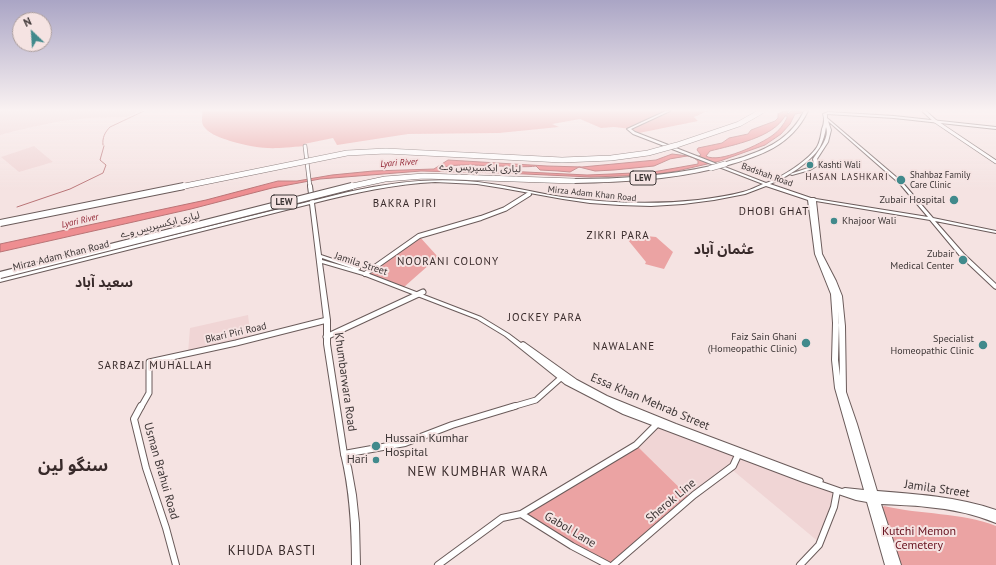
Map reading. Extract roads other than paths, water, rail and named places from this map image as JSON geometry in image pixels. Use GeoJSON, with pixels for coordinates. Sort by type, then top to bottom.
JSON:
{"type":"FeatureCollection","features":[{"type":"Feature","properties":{"kind":"highway","name":"لیاری ایکسپریس وے"},"geometry":{"type":"LineString","coordinates":[[0,223],[321,157],[347,153],[386,151],[562,160],[631,155],[664,149],[700,137]]}},
{"type":"Feature","properties":{"kind":"highway","name":"لیاری ایکسپریس وے"},"geometry":{"type":"LineString","coordinates":[[0,275],[337,189],[385,179],[444,176],[546,180],[607,180],[670,175],[726,164],[761,152],[786,137]]}},
{"type":"Feature","properties":{"kind":"main road","name":"Badshah Road"},"geometry":{"type":"LineString","coordinates":[[645,137],[713,166],[812,199],[932,219],[996,232]]}},
{"type":"Feature","properties":{"kind":"main road","name":"Mirza Adam Khan Road"},"geometry":{"type":"LineString","coordinates":[[0,280],[379,186],[420,181],[479,183],[562,198],[635,204],[708,200],[770,185],[810,157],[822,137]]}},
{"type":"Feature","properties":{"kind":"main road","name":"Mirza Adam Khan Road"},"geometry":{"type":"LineString","coordinates":[[312,203],[380,188],[425,183],[475,184],[564,201],[605,205],[663,206],[723,200],[770,185],[796,172],[809,169],[816,165],[816,158],[827,137]]}},
{"type":"Feature","properties":{"kind":"main road"},"geometry":{"type":"LineString","coordinates":[[849,137],[888,171],[932,219],[962,255],[996,287]]}},
{"type":"Feature","properties":{"kind":"main road"},"geometry":{"type":"LineString","coordinates":[[812,199],[820,254],[840,296],[843,392],[854,424],[872,498],[887,547],[889,565]]}},
{"type":"Feature","properties":{"kind":"main road","name":"Khumbarwara Road"},"geometry":{"type":"LineString","coordinates":[[312,203],[320,258],[326,320],[326,337],[356,530],[356,565]]}},
{"type":"Feature","properties":{"kind":"main road","name":"Essa Khan Mehrab Street"},"geometry":{"type":"LineString","coordinates":[[320,258],[421,293],[479,318],[504,333],[563,376],[600,400],[838,491],[872,498]]}},
{"type":"Feature","properties":{"kind":"main road","name":"Essa Khan Mehrab Street"},"geometry":{"type":"LineString","coordinates":[[803,477],[841,490],[872,498]]}},
{"type":"Feature","properties":{"kind":"main road","name":"Jamila Street"},"geometry":{"type":"LineString","coordinates":[[872,498],[897,496],[935,500],[974,506],[996,514]]}},
{"type":"Feature","properties":{"kind":"main road","name":"Jamila Street"},"geometry":{"type":"LineString","coordinates":[[872,498],[942,505],[976,512],[996,519]]}},
{"type":"Feature","properties":{"kind":"main road"},"geometry":{"type":"LineString","coordinates":[[887,547],[897,565]]}},
{"type":"Feature","properties":{"kind":"street"},"geometry":{"type":"LineString","coordinates":[[959,137],[996,162]]}},
{"type":"Feature","properties":{"kind":"street"},"geometry":{"type":"LineString","coordinates":[[305,146],[312,203]]}},
{"type":"Feature","properties":{"kind":"street"},"geometry":{"type":"LineString","coordinates":[[366,273],[419,236],[481,218],[505,209],[529,194]]}},
{"type":"Feature","properties":{"kind":"street"},"geometry":{"type":"LineString","coordinates":[[326,337],[421,293]]}},
{"type":"Feature","properties":{"kind":"street","name":"Bkari Piri Road"},"geometry":{"type":"LineString","coordinates":[[149,362],[236,343],[326,320]]}},
{"type":"Feature","properties":{"kind":"street","name":"Usman Brahui Road"},"geometry":{"type":"LineString","coordinates":[[149,362],[149,393],[134,419],[146,468],[166,528],[176,565]]}},
{"type":"Feature","properties":{"kind":"street"},"geometry":{"type":"LineString","coordinates":[[344,454],[405,443],[452,425],[536,400],[563,376]]}},
{"type":"Feature","properties":{"kind":"street"},"geometry":{"type":"LineString","coordinates":[[438,565],[502,518],[521,514],[636,444],[659,422]]}},
{"type":"Feature","properties":{"kind":"street","name":"Sherok Line"},"geometry":{"type":"LineString","coordinates":[[613,565],[694,495],[733,466],[739,453]]}},
{"type":"Feature","properties":{"kind":"street"},"geometry":{"type":"LineString","coordinates":[[800,565],[819,546],[834,507],[838,491]]}},
{"type":"Feature","properties":{"kind":"street","name":"Gabol Lane"},"geometry":{"type":"LineString","coordinates":[[521,514],[608,565]]}},
{"type":"Feature","properties":{"kind":"waterway"},"geometry":{"type":"LineString","coordinates":[[103,145],[104,137]]}},
{"type":"Feature","properties":{"kind":"waterway"},"geometry":{"type":"LineString","coordinates":[[17,207],[70,189],[103,173],[106,165],[100,160],[104,146]]}},
{"type":"Feature","properties":{"kind":"place","name":"Kashti Wali"},"geometry":{"type":"Point","coordinates":[810,165]}},
{"type":"Feature","properties":{"kind":"place","name":"Shahbaz Family Care Clinic"},"geometry":{"type":"Point","coordinates":[901,180]}},
{"type":"Feature","properties":{"kind":"place","name":"Zubair Hospital"},"geometry":{"type":"Point","coordinates":[954,200]}},
{"type":"Feature","properties":{"kind":"place","name":"Khajoor Wali"},"geometry":{"type":"Point","coordinates":[834,221]}},
{"type":"Feature","properties":{"kind":"place","name":"Zubair Medical Center"},"geometry":{"type":"Point","coordinates":[963,260]}},
{"type":"Feature","properties":{"kind":"place","name":"Faiz Sain Ghani (Homeopathic Clinic)"},"geometry":{"type":"Point","coordinates":[806,343]}},
{"type":"Feature","properties":{"kind":"place","name":"Specialist Homeopathic Clinic"},"geometry":{"type":"Point","coordinates":[983,345]}},
{"type":"Feature","properties":{"kind":"place","name":"Hussain Kumhar Hospital"},"geometry":{"type":"Point","coordinates":[376,446]}},
{"type":"Feature","properties":{"kind":"place","name":"Hari"},"geometry":{"type":"Point","coordinates":[376,460]}},
{"type":"Feature","properties":{"kind":"district","name":"HASAN LASHKARI"},"geometry":{"type":"Point","coordinates":[847,177]}},
{"type":"Feature","properties":{"kind":"district","name":"BAKRA PIRI"},"geometry":{"type":"Point","coordinates":[405,204]}},
{"type":"Feature","properties":{"kind":"district","name":"DHOBI GHAT"},"geometry":{"type":"Point","coordinates":[774,212]}},
{"type":"Feature","properties":{"kind":"district","name":"ZIKRI PARA"},"geometry":{"type":"Point","coordinates":[618,236]}},
{"type":"Feature","properties":{"kind":"district","name":"عثمان آباد"},"geometry":{"type":"Point","coordinates":[724,250]}},
{"type":"Feature","properties":{"kind":"district","name":"NOORANI COLONY"},"geometry":{"type":"Point","coordinates":[448,262]}},
{"type":"Feature","properties":{"kind":"district","name":"سعید آباد"},"geometry":{"type":"Point","coordinates":[104,283]}},
{"type":"Feature","properties":{"kind":"district","name":"JOCKEY PARA"},"geometry":{"type":"Point","coordinates":[545,318]}},
{"type":"Feature","properties":{"kind":"district","name":"NAWALANE"},"geometry":{"type":"Point","coordinates":[624,347]}},
{"type":"Feature","properties":{"kind":"district","name":"SARBAZI MUHALLAH"},"geometry":{"type":"Point","coordinates":[155,366]}},
{"type":"Feature","properties":{"kind":"district","name":"سنگو لین"},"geometry":{"type":"Point","coordinates":[73,466]}},
{"type":"Feature","properties":{"kind":"district","name":"NEW KUMBHAR WARA"},"geometry":{"type":"Point","coordinates":[478,472]}},
{"type":"Feature","properties":{"kind":"district","name":"KHUDA BASTI"},"geometry":{"type":"Point","coordinates":[272,551]}},
{"type":"Feature","properties":{"kind":"water label","name":"Lyari River"},"geometry":{"type":"Point","coordinates":[399,163]}},
{"type":"Feature","properties":{"kind":"water label","name":"Lyari River"},"geometry":{"type":"Point","coordinates":[80,221]}},
{"type":"Feature","properties":{"kind":"park label","name":"Kutchi Memon Cemetery"},"geometry":{"type":"Point","coordinates":[919,539]}}]}
